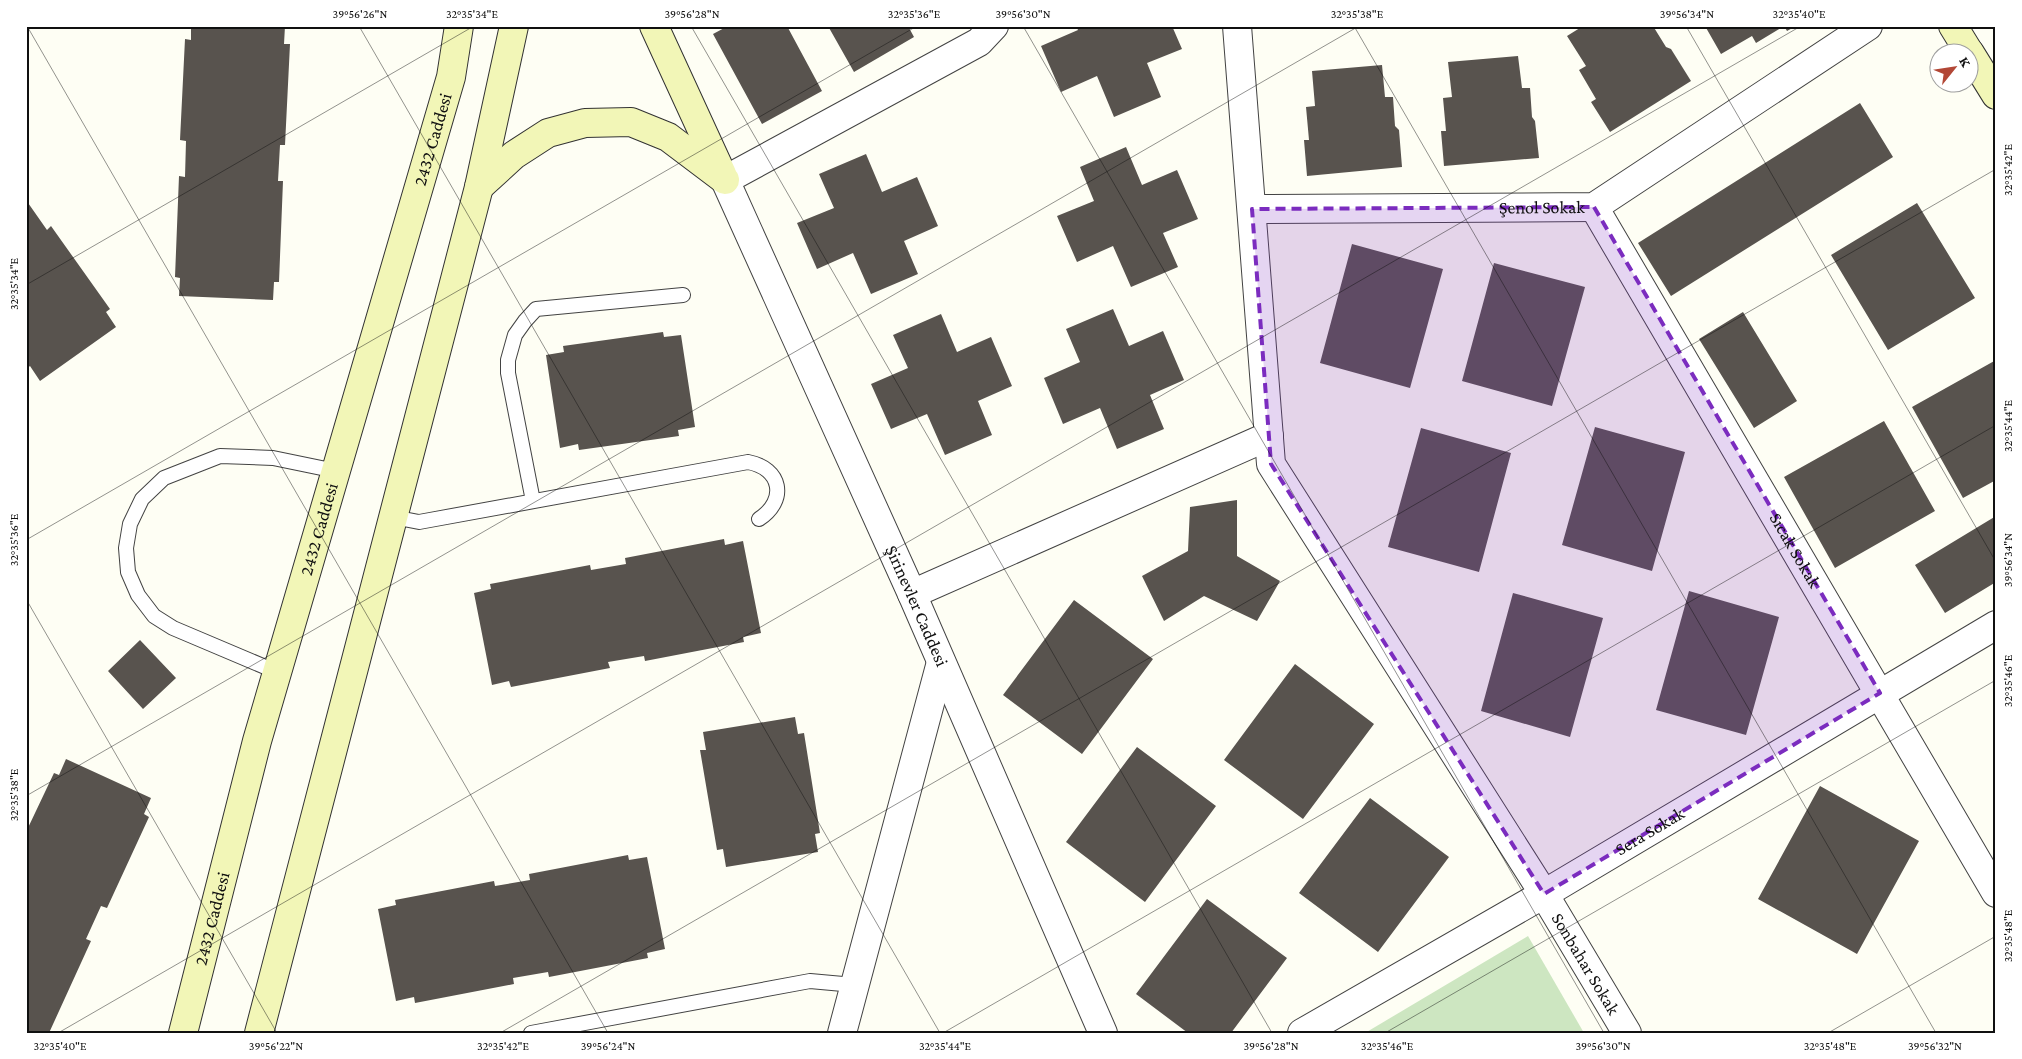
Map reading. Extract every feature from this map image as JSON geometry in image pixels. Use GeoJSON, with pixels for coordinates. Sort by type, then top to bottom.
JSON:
{"type":"FeatureCollection","features":[{"type":"Feature","properties":{"kind":"street","name":"2432 Caddesi"},"geometry":{"type":"LineString","coordinates":[[183,1033],[257,741],[451,76],[459,26]]}},
{"type":"Feature","properties":{"kind":"street"},"geometry":{"type":"LineString","coordinates":[[259,1033],[479,187],[514,26]]}},
{"type":"Feature","properties":{"kind":"street"},"geometry":{"type":"LineString","coordinates":[[725,180],[979,42],[994,26]]}},
{"type":"Feature","properties":{"kind":"street","name":"Sonbahar Sokak"},"geometry":{"type":"LineString","coordinates":[[1237,26],[1271,464],[1544,894],[1627,1033]]}},
{"type":"Feature","properties":{"kind":"street","name":"Şenol Sokak"},"geometry":{"type":"LineString","coordinates":[[1252,209],[1594,207],[1868,26]]}},
{"type":"Feature","properties":{"kind":"street"},"geometry":{"type":"LineString","coordinates":[[1952,26],[1962,42]]}},
{"type":"Feature","properties":{"kind":"street"},"geometry":{"type":"LineString","coordinates":[[657,27],[725,180]]}},
{"type":"Feature","properties":{"kind":"street"},"geometry":{"type":"LineString","coordinates":[[1980,70],[1996,95]]}},
{"type":"Feature","properties":{"kind":"street"},"geometry":{"type":"LineString","coordinates":[[479,187],[514,155],[548,133],[585,123],[631,122],[640,125],[668,137],[725,180]]}},
{"type":"Feature","properties":{"kind":"street","name":"Şirinevler Caddesi"},"geometry":{"type":"LineString","coordinates":[[725,180],[912,594],[1103,1033]]}},
{"type":"Feature","properties":{"kind":"street","name":"Sıcak Sokak"},"geometry":{"type":"LineString","coordinates":[[1594,207],[1996,893]]}},
{"type":"Feature","properties":{"kind":"street"},"geometry":{"type":"LineString","coordinates":[[912,594],[1269,436]]}},
{"type":"Feature","properties":{"kind":"street","name":"Sera Sokak"},"geometry":{"type":"LineString","coordinates":[[1302,1033],[1544,894],[1996,625]]}},
{"type":"Feature","properties":{"kind":"street"},"geometry":{"type":"LineString","coordinates":[[842,1033],[941,662]]}},
{"type":"Feature","properties":{"kind":"lane"},"geometry":{"type":"LineString","coordinates":[[533,501],[508,373],[511,347],[525,321],[536,309],[683,295]]}},
{"type":"Feature","properties":{"kind":"lane"},"geometry":{"type":"LineString","coordinates":[[277,672],[173,628],[154,616],[138,595],[128,572],[126,548],[130,524],[142,499],[164,478],[220,456],[273,458],[336,471]]}},
{"type":"Feature","properties":{"kind":"lane"},"geometry":{"type":"LineString","coordinates":[[393,517],[419,522],[748,462],[759,464],[768,470],[775,479],[778,490],[772,509],[760,519]]}},
{"type":"Feature","properties":{"kind":"lane"},"geometry":{"type":"LineString","coordinates":[[531,1033],[810,981],[854,985]]}},
{"type":"Feature","properties":{"kind":"highlighted area"},"geometry":{"type":"Polygon","coordinates":[[[1594,207],[1880,693],[1544,894],[1271,464],[1252,209],[1594,207]]]}},
{"type":"Feature","properties":{"kind":"green space"},"geometry":{"type":"Polygon","coordinates":[[[1528,936],[1584,1033],[1365,1033],[1528,936]]]}},
{"type":"Feature","properties":{"kind":"building"},"geometry":{"type":"Polygon","coordinates":[[[191,26],[285,26],[284,44],[290,44],[285,145],[280,145],[278,181],[283,181],[279,282],[274,282],[273,300],[179,296],[180,278],[175,277],[179,176],[185,177],[186,141],[180,140],[185,39],[191,40],[191,26]]]}},
{"type":"Feature","properties":{"kind":"building"},"geometry":{"type":"Polygon","coordinates":[[[728,26],[787,26],[822,91],[762,124],[713,34],[728,26]]]}},
{"type":"Feature","properties":{"kind":"building"},"geometry":{"type":"Polygon","coordinates":[[[828,26],[908,26],[914,37],[854,72],[828,26]]]}},
{"type":"Feature","properties":{"kind":"building"},"geometry":{"type":"Polygon","coordinates":[[[1076,26],[1172,26],[1182,49],[1147,63],[1161,97],[1114,117],[1097,76],[1061,92],[1041,46],[1078,30],[1076,26]]]}},
{"type":"Feature","properties":{"kind":"building"},"geometry":{"type":"Polygon","coordinates":[[[1583,26],[1653,26],[1666,47],[1671,49],[1691,81],[1610,132],[1591,102],[1596,99],[1579,70],[1586,66],[1567,36],[1583,26]]]}},
{"type":"Feature","properties":{"kind":"building"},"geometry":{"type":"Polygon","coordinates":[[[1705,26],[1784,26],[1756,43],[1752,36],[1721,54],[1705,26]]]}},
{"type":"Feature","properties":{"kind":"building"},"geometry":{"type":"Polygon","coordinates":[[[1784,26],[1796,26],[1787,31],[1784,26]]]}},
{"type":"Feature","properties":{"kind":"building"},"geometry":{"type":"Polygon","coordinates":[[[1518,56],[1522,88],[1530,88],[1532,117],[1535,121],[1539,158],[1444,166],[1441,131],[1446,131],[1443,98],[1452,97],[1448,62],[1518,56]]]}},
{"type":"Feature","properties":{"kind":"building"},"geometry":{"type":"Polygon","coordinates":[[[1382,65],[1385,97],[1393,97],[1395,126],[1399,130],[1402,167],[1307,176],[1304,140],[1309,140],[1306,107],[1315,106],[1312,71],[1382,65]]]}},
{"type":"Feature","properties":{"kind":"building"},"geometry":{"type":"Polygon","coordinates":[[[1860,103],[1893,157],[1671,296],[1638,243],[1860,103]]]}},
{"type":"Feature","properties":{"kind":"building"},"geometry":{"type":"Polygon","coordinates":[[[1126,147],[1142,185],[1177,170],[1198,219],[1163,233],[1178,267],[1131,287],[1113,246],[1077,262],[1057,216],[1094,201],[1080,167],[1126,147]]]}},
{"type":"Feature","properties":{"kind":"building"},"geometry":{"type":"Polygon","coordinates":[[[866,154],[882,192],[917,177],[938,226],[904,241],[918,274],[871,294],[853,253],[817,269],[797,223],[834,208],[819,174],[866,154]]]}},
{"type":"Feature","properties":{"kind":"building"},"geometry":{"type":"Polygon","coordinates":[[[26,200],[47,230],[51,226],[110,309],[106,312],[116,327],[40,381],[30,366],[26,369],[26,200]]]}},
{"type":"Feature","properties":{"kind":"building"},"geometry":{"type":"Polygon","coordinates":[[[1917,203],[1975,298],[1888,350],[1831,255],[1917,203]]]}},
{"type":"Feature","properties":{"kind":"building"},"geometry":{"type":"Polygon","coordinates":[[[1352,244],[1443,269],[1410,388],[1320,363],[1352,244]]]}},
{"type":"Feature","properties":{"kind":"building"},"geometry":{"type":"Polygon","coordinates":[[[1494,263],[1585,287],[1552,406],[1462,381],[1494,263]]]}},
{"type":"Feature","properties":{"kind":"building"},"geometry":{"type":"Polygon","coordinates":[[[1113,309],[1129,346],[1163,331],[1184,380],[1150,395],[1164,429],[1117,449],[1100,408],[1063,424],[1044,378],[1080,362],[1066,329],[1113,309]]]}},
{"type":"Feature","properties":{"kind":"building"},"geometry":{"type":"Polygon","coordinates":[[[1743,312],[1797,401],[1754,428],[1699,339],[1743,312]]]}},
{"type":"Feature","properties":{"kind":"building"},"geometry":{"type":"Polygon","coordinates":[[[941,314],[957,352],[991,337],[1012,386],[978,401],[992,435],[945,455],[927,414],[891,429],[871,384],[908,368],[893,335],[941,314]]]}},
{"type":"Feature","properties":{"kind":"building"},"geometry":{"type":"Polygon","coordinates":[[[663,332],[664,337],[681,335],[695,427],[678,430],[679,436],[579,450],[578,444],[560,448],[546,355],[564,352],[563,346],[663,332]]]}},
{"type":"Feature","properties":{"kind":"building"},"geometry":{"type":"Polygon","coordinates":[[[1996,360],[1996,480],[1963,498],[1912,407],[1996,360]]]}},
{"type":"Feature","properties":{"kind":"building"},"geometry":{"type":"Polygon","coordinates":[[[1884,421],[1935,511],[1835,568],[1784,477],[1884,421]]]}},
{"type":"Feature","properties":{"kind":"building"},"geometry":{"type":"Polygon","coordinates":[[[1595,427],[1685,452],[1652,571],[1562,545],[1595,427]]]}},
{"type":"Feature","properties":{"kind":"building"},"geometry":{"type":"Polygon","coordinates":[[[1421,428],[1511,453],[1479,572],[1388,547],[1421,428]]]}},
{"type":"Feature","properties":{"kind":"building"},"geometry":{"type":"Polygon","coordinates":[[[1237,500],[1237,556],[1280,581],[1257,621],[1204,596],[1164,621],[1142,576],[1188,551],[1190,507],[1237,500]]]}},
{"type":"Feature","properties":{"kind":"building"},"geometry":{"type":"Polygon","coordinates":[[[1996,516],[1996,582],[1945,613],[1915,565],[1996,516]]]}},
{"type":"Feature","properties":{"kind":"building"},"geometry":{"type":"Polygon","coordinates":[[[724,539],[725,545],[743,541],[761,633],[743,637],[744,642],[645,661],[644,656],[608,662],[610,668],[511,687],[509,681],[492,685],[474,593],[491,589],[490,584],[590,565],[591,570],[626,564],[625,558],[724,539]]]}},
{"type":"Feature","properties":{"kind":"building"},"geometry":{"type":"Polygon","coordinates":[[[1689,591],[1779,617],[1746,735],[1656,710],[1689,591]]]}},
{"type":"Feature","properties":{"kind":"building"},"geometry":{"type":"Polygon","coordinates":[[[1513,593],[1603,618],[1570,737],[1481,711],[1513,593]]]}},
{"type":"Feature","properties":{"kind":"building"},"geometry":{"type":"Polygon","coordinates":[[[1074,600],[1153,659],[1082,754],[1003,695],[1074,600]]]}},
{"type":"Feature","properties":{"kind":"building"},"geometry":{"type":"Polygon","coordinates":[[[140,640],[176,678],[143,709],[108,671],[140,640]]]}},
{"type":"Feature","properties":{"kind":"building"},"geometry":{"type":"Polygon","coordinates":[[[1295,664],[1374,724],[1303,819],[1224,760],[1295,664]]]}},
{"type":"Feature","properties":{"kind":"building"},"geometry":{"type":"Polygon","coordinates":[[[795,717],[798,734],[804,733],[820,833],[815,834],[818,852],[726,867],[723,849],[717,850],[700,750],[706,750],[703,732],[795,717]]]}},
{"type":"Feature","properties":{"kind":"building"},"geometry":{"type":"Polygon","coordinates":[[[1137,747],[1216,806],[1145,902],[1066,842],[1137,747]]]}},
{"type":"Feature","properties":{"kind":"building"},"geometry":{"type":"Polygon","coordinates":[[[66,759],[151,798],[144,814],[149,817],[107,908],[101,906],[86,939],[91,941],[49,1033],[44,1031],[43,1033],[26,1033],[26,832],[54,773],[59,775],[66,759]]]}},
{"type":"Feature","properties":{"kind":"building"},"geometry":{"type":"Polygon","coordinates":[[[1820,786],[1919,841],[1857,954],[1758,899],[1820,786]]]}},
{"type":"Feature","properties":{"kind":"building"},"geometry":{"type":"Polygon","coordinates":[[[1370,798],[1449,857],[1378,952],[1299,893],[1370,798]]]}},
{"type":"Feature","properties":{"kind":"building"},"geometry":{"type":"Polygon","coordinates":[[[628,855],[629,860],[647,857],[665,949],[647,953],[648,958],[549,977],[548,972],[513,978],[514,984],[415,1003],[414,997],[396,1001],[378,909],[396,905],[395,900],[494,881],[495,886],[530,880],[529,874],[628,855]]]}},
{"type":"Feature","properties":{"kind":"building"},"geometry":{"type":"Polygon","coordinates":[[[1207,899],[1287,958],[1231,1033],[1188,1033],[1136,994],[1207,899]]]}}]}
